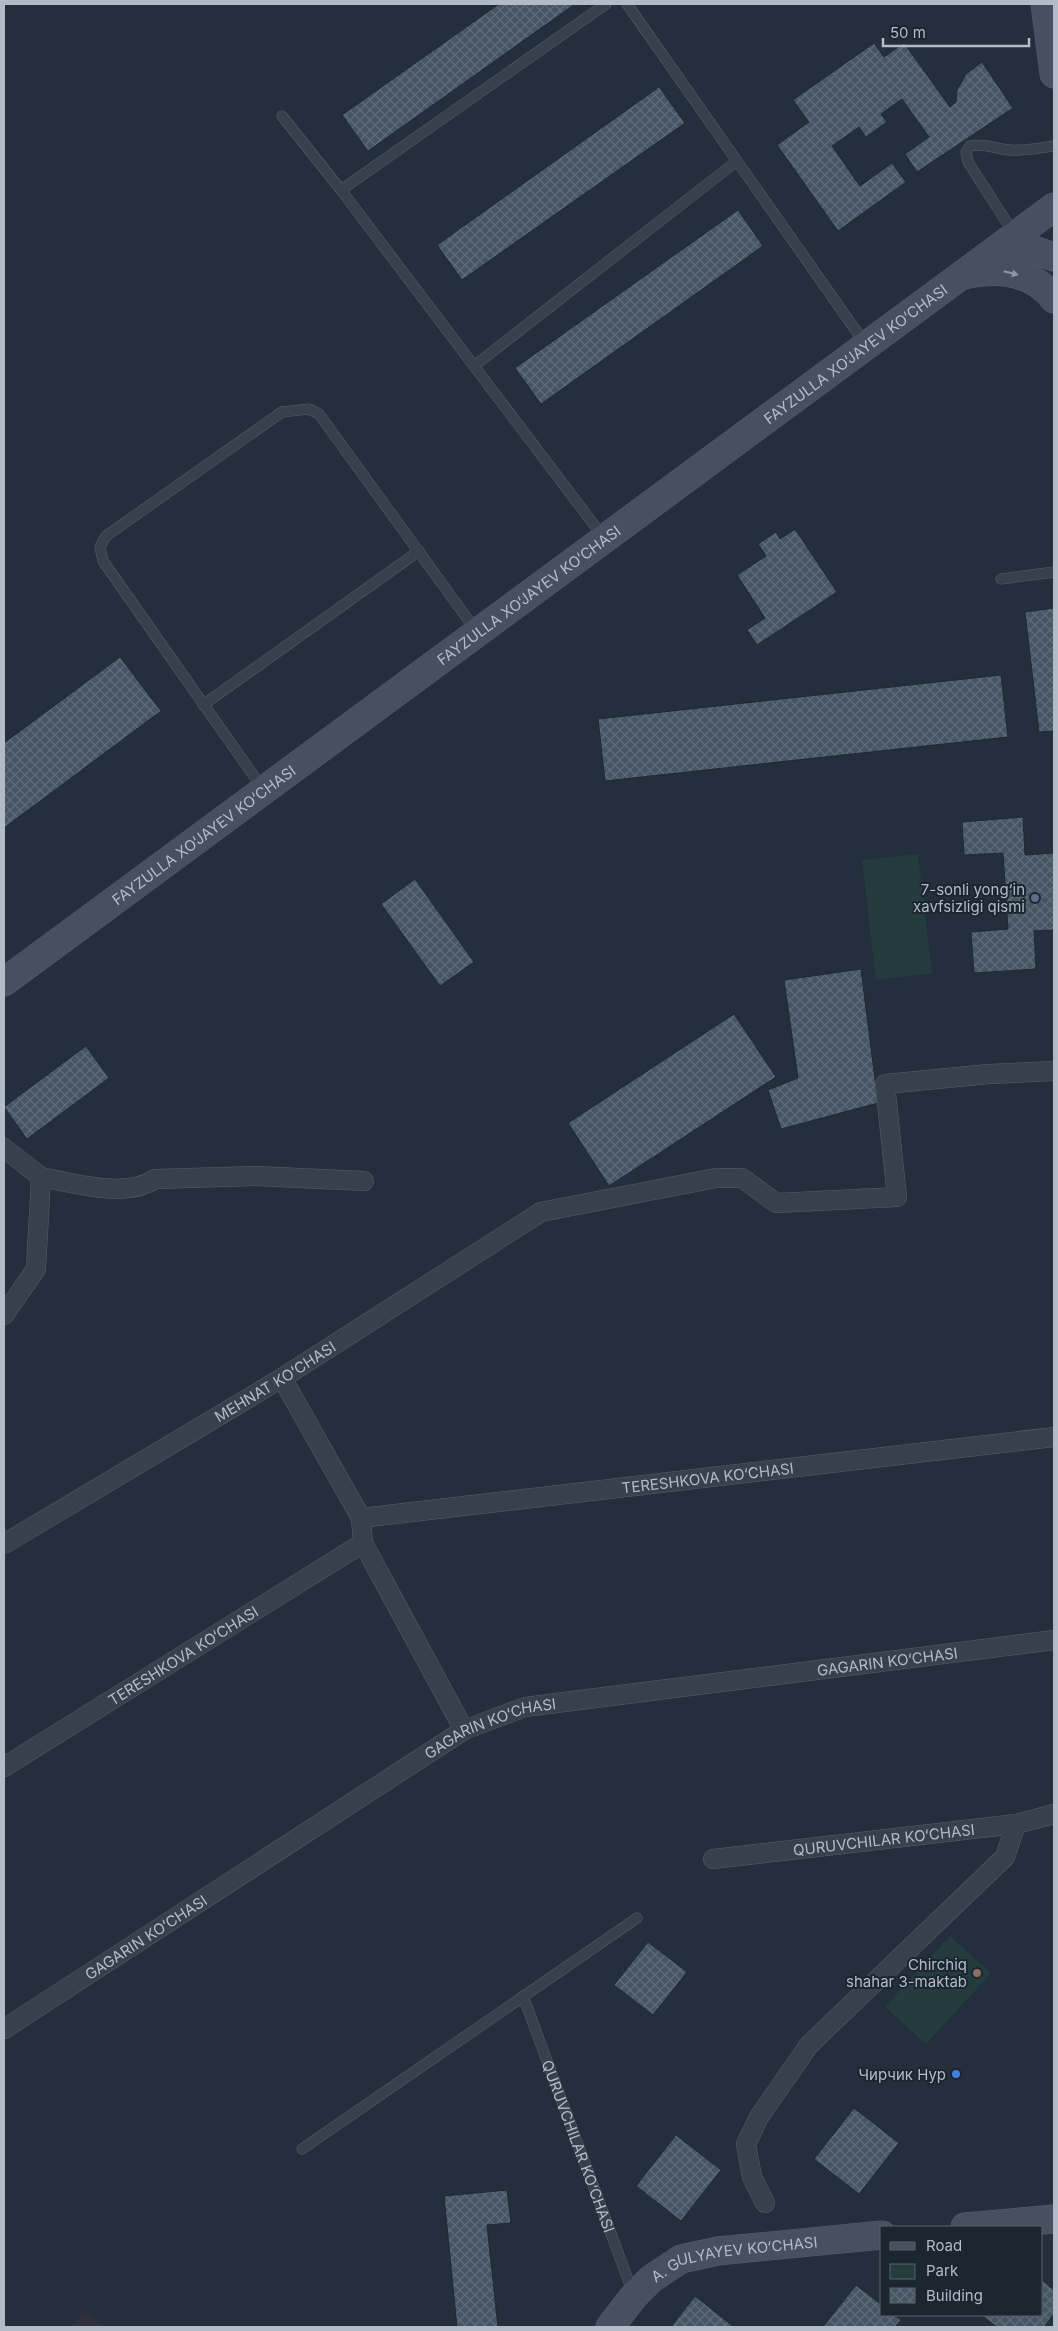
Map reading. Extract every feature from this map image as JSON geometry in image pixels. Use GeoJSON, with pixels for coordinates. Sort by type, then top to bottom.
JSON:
{"type":"FeatureCollection","features":[{"type":"Feature","properties":{"kind":"main road"},"geometry":{"type":"LineString","coordinates":[[1045,4],[1054,74]]}},
{"type":"Feature","properties":{"kind":"main road","name":"FAYZULLA XO‘JAYEV KO‘CHASI"},"geometry":{"type":"LineString","coordinates":[[4,982],[1054,207]]}},
{"type":"Feature","properties":{"kind":"main road"},"geometry":{"type":"LineString","coordinates":[[1010,240],[1054,257]]}},
{"type":"Feature","properties":{"kind":"main road"},"geometry":{"type":"LineString","coordinates":[[963,275],[984,271],[1007,271],[1034,280],[1054,300]]}},
{"type":"Feature","properties":{"kind":"main road"},"geometry":{"type":"LineString","coordinates":[[976,2226],[1054,2219]]}},
{"type":"Feature","properties":{"kind":"main road","name":"A. GULYAYEV KO‘CHASI"},"geometry":{"type":"LineString","coordinates":[[613,2326],[634,2296],[651,2279],[681,2259],[718,2251],[880,2235]]}},
{"type":"Feature","properties":{"kind":"street","name":"MEHNAT KO‘CHASI"},"geometry":{"type":"LineString","coordinates":[[4,1544],[282,1378],[541,1212],[716,1178],[742,1178],[776,1203],[897,1197],[885,1084],[989,1074],[1054,1071]]}},
{"type":"Feature","properties":{"kind":"street"},"geometry":{"type":"LineString","coordinates":[[4,1148],[41,1177],[106,1189],[146,1185],[155,1179],[256,1176],[364,1181]]}},
{"type":"Feature","properties":{"kind":"street"},"geometry":{"type":"LineString","coordinates":[[4,1315],[36,1269],[41,1177]]}},
{"type":"Feature","properties":{"kind":"street"},"geometry":{"type":"LineString","coordinates":[[282,1378],[361,1518],[363,1543],[464,1730]]}},
{"type":"Feature","properties":{"kind":"street","name":"TERESHKOVA KO‘CHASI"},"geometry":{"type":"LineString","coordinates":[[361,1518],[1054,1437]]}},
{"type":"Feature","properties":{"kind":"street","name":"TERESHKOVA KO‘CHASI"},"geometry":{"type":"LineString","coordinates":[[4,1766],[363,1543]]}},
{"type":"Feature","properties":{"kind":"street","name":"GAGARIN KO‘CHASI"},"geometry":{"type":"LineString","coordinates":[[4,2029],[464,1730],[525,1707],[1054,1640]]}},
{"type":"Feature","properties":{"kind":"street","name":"QURUVCHILAR KO‘CHASI"},"geometry":{"type":"LineString","coordinates":[[713,1858],[1016,1824],[1054,1814]]}},
{"type":"Feature","properties":{"kind":"street"},"geometry":{"type":"LineString","coordinates":[[766,2203],[752,2177],[746,2144],[759,2117],[809,2045],[1005,1857],[1016,1824]]}},
{"type":"Feature","properties":{"kind":"lane"},"geometry":{"type":"LineString","coordinates":[[341,190],[606,4]]}},
{"type":"Feature","properties":{"kind":"lane"},"geometry":{"type":"LineString","coordinates":[[627,4],[867,346]]}},
{"type":"Feature","properties":{"kind":"lane"},"geometry":{"type":"LineString","coordinates":[[282,116],[341,190],[605,539]]}},
{"type":"Feature","properties":{"kind":"lane"},"geometry":{"type":"LineString","coordinates":[[1010,240],[968,162],[966,152],[970,146],[980,144],[1008,150],[1054,146]]}},
{"type":"Feature","properties":{"kind":"lane"},"geometry":{"type":"LineString","coordinates":[[474,366],[737,162]]}},
{"type":"Feature","properties":{"kind":"lane"},"geometry":{"type":"LineString","coordinates":[[264,791],[103,561],[100,547],[106,536],[282,412],[309,409],[319,414],[478,633]]}},
{"type":"Feature","properties":{"kind":"lane"},"geometry":{"type":"LineString","coordinates":[[203,705],[418,551]]}},
{"type":"Feature","properties":{"kind":"lane"},"geometry":{"type":"LineString","coordinates":[[1001,579],[1054,572]]}},
{"type":"Feature","properties":{"kind":"lane"},"geometry":{"type":"LineString","coordinates":[[302,2149],[637,1918]]}},
{"type":"Feature","properties":{"kind":"lane","name":"QURUVCHILAR KO‘CHASI"},"geometry":{"type":"LineString","coordinates":[[523,1996],[634,2296]]}},
{"type":"Feature","properties":{"kind":"shaded area"},"geometry":{"type":"Polygon","coordinates":[[[84,2311],[105,2327],[71,2327],[84,2311]]]}},
{"type":"Feature","properties":{"kind":"green space"},"geometry":{"type":"Polygon","coordinates":[[[918,854],[932,973],[876,980],[862,860],[918,854]]]}},
{"type":"Feature","properties":{"kind":"green space"},"geometry":{"type":"Polygon","coordinates":[[[950,1936],[991,1973],[926,2044],[885,2007],[950,1936]]]}},
{"type":"Feature","properties":{"kind":"building"},"geometry":{"type":"Polygon","coordinates":[[[499,4],[575,4],[368,151],[342,115],[499,4]]]}},
{"type":"Feature","properties":{"kind":"building"},"geometry":{"type":"Polygon","coordinates":[[[874,43],[884,57],[904,43],[950,107],[956,102],[957,90],[966,74],[982,62],[1013,108],[917,172],[905,154],[929,137],[902,99],[881,114],[887,122],[866,137],[859,127],[832,146],[860,186],[892,163],[906,182],[838,231],[777,145],[809,122],[793,100],[874,43]]]}},
{"type":"Feature","properties":{"kind":"building"},"geometry":{"type":"Polygon","coordinates":[[[659,87],[685,123],[462,280],[437,245],[659,87]]]}},
{"type":"Feature","properties":{"kind":"building"},"geometry":{"type":"Polygon","coordinates":[[[738,210],[763,246],[541,404],[515,368],[738,210]]]}},
{"type":"Feature","properties":{"kind":"building"},"geometry":{"type":"Polygon","coordinates":[[[795,529],[837,592],[757,645],[747,630],[765,618],[737,575],[766,556],[758,544],[776,532],[780,539],[795,529]]]}},
{"type":"Feature","properties":{"kind":"building"},"geometry":{"type":"Polygon","coordinates":[[[1054,608],[1054,731],[1039,732],[1025,612],[1054,608]]]}},
{"type":"Feature","properties":{"kind":"building"},"geometry":{"type":"Polygon","coordinates":[[[120,657],[161,711],[4,828],[4,743],[120,657]]]}},
{"type":"Feature","properties":{"kind":"building"},"geometry":{"type":"Polygon","coordinates":[[[1001,675],[1008,737],[605,781],[598,719],[1001,675]]]}},
{"type":"Feature","properties":{"kind":"building"},"geometry":{"type":"Polygon","coordinates":[[[1023,817],[1025,855],[1054,853],[1054,930],[1034,931],[1036,969],[974,973],[971,932],[1008,929],[1003,853],[964,855],[962,822],[1023,817]]]}},
{"type":"Feature","properties":{"kind":"building"},"geometry":{"type":"Polygon","coordinates":[[[415,879],[474,962],[440,986],[381,904],[415,879]]]}},
{"type":"Feature","properties":{"kind":"building"},"geometry":{"type":"Polygon","coordinates":[[[861,969],[878,1103],[781,1129],[768,1090],[798,1078],[784,980],[861,969]]]}},
{"type":"Feature","properties":{"kind":"building"},"geometry":{"type":"Polygon","coordinates":[[[734,1014],[776,1077],[609,1186],[568,1123],[734,1014]]]}},
{"type":"Feature","properties":{"kind":"building"},"geometry":{"type":"Polygon","coordinates":[[[86,1046],[109,1078],[27,1139],[4,1107],[86,1046]]]}},
{"type":"Feature","properties":{"kind":"building"},"geometry":{"type":"Polygon","coordinates":[[[648,1942],[687,1972],[653,2015],[614,1985],[648,1942]]]}},
{"type":"Feature","properties":{"kind":"building"},"geometry":{"type":"Polygon","coordinates":[[[854,2108],[899,2143],[859,2194],[814,2159],[854,2108]]]}},
{"type":"Feature","properties":{"kind":"building"},"geometry":{"type":"Polygon","coordinates":[[[676,2135],[721,2170],[681,2221],[636,2186],[676,2135]]]}},
{"type":"Feature","properties":{"kind":"building"},"geometry":{"type":"Polygon","coordinates":[[[507,2190],[511,2223],[487,2225],[498,2327],[457,2327],[444,2196],[507,2190]]]}},
{"type":"Feature","properties":{"kind":"building"},"geometry":{"type":"Polygon","coordinates":[[[1043,2281],[1054,2290],[1054,2314],[1044,2327],[997,2327],[982,2316],[1043,2316],[1043,2281]]]}},
{"type":"Feature","properties":{"kind":"building"},"geometry":{"type":"Polygon","coordinates":[[[856,2285],[880,2303],[880,2316],[895,2316],[901,2320],[895,2327],[823,2327],[856,2285]]]}},
{"type":"Feature","properties":{"kind":"building"},"geometry":{"type":"Polygon","coordinates":[[[695,2296],[734,2327],[671,2327],[695,2296]]]}},
{"type":"Feature","properties":{"kind":"place","name":"7-sonli yong‘in xavfsizligi qismi"},"geometry":{"type":"Point","coordinates":[1035,898]}},
{"type":"Feature","properties":{"kind":"place","name":"Chirchiq shahar 3-maktab"},"geometry":{"type":"Point","coordinates":[977,1973]}},
{"type":"Feature","properties":{"kind":"place","name":"Чирчик Нур"},"geometry":{"type":"Point","coordinates":[956,2074]}}]}
